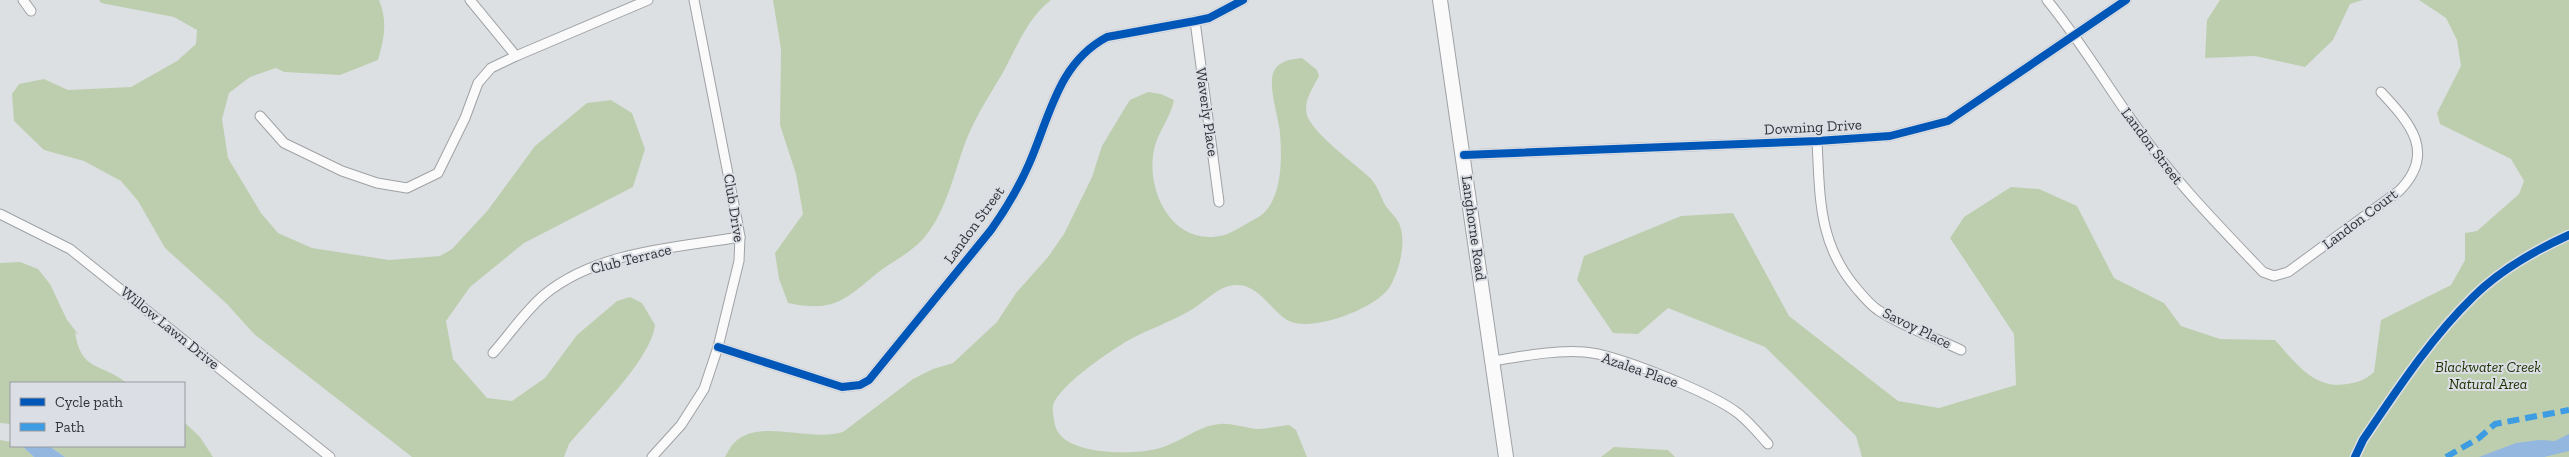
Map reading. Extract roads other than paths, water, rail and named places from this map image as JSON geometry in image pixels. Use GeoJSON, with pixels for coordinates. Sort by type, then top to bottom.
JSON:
{"type":"FeatureCollection","features":[{"type":"Feature","properties":{"kind":"main road","name":"Langhorne Road"},"geometry":{"type":"LineString","coordinates":[[1440,0],[1494,361],[1506,457]]}},
{"type":"Feature","properties":{"kind":"street"},"geometry":{"type":"LineString","coordinates":[[23,0],[31,11]]}},
{"type":"Feature","properties":{"kind":"street"},"geometry":{"type":"LineString","coordinates":[[470,0],[516,56]]}},
{"type":"Feature","properties":{"kind":"street"},"geometry":{"type":"LineString","coordinates":[[260,116],[284,143],[342,171],[377,183],[407,188],[438,173],[465,118],[478,83],[491,68],[648,0]]}},
{"type":"Feature","properties":{"kind":"street","name":"Club Drive"},"geometry":{"type":"LineString","coordinates":[[652,457],[694,408],[704,389],[718,347],[739,261],[740,237],[694,0]]}},
{"type":"Feature","properties":{"kind":"street","name":"Landon Street"},"geometry":{"type":"LineString","coordinates":[[718,347],[842,387],[860,385],[869,380],[991,230],[1005,209],[1029,164],[1060,86],[1076,60],[1095,43],[1107,37],[1195,22],[1209,18],[1243,0]]}},
{"type":"Feature","properties":{"kind":"street","name":"Landon Street"},"geometry":{"type":"LineString","coordinates":[[2047,0],[2076,36],[2133,123],[2193,199],[2263,272],[2274,276]]}},
{"type":"Feature","properties":{"kind":"street","name":"Downing Drive"},"geometry":{"type":"LineString","coordinates":[[1464,155],[1817,141],[1890,136],[1948,121],[2076,36],[2126,0]]}},
{"type":"Feature","properties":{"kind":"street","name":"Waverly Place"},"geometry":{"type":"LineString","coordinates":[[1195,22],[1219,202]]}},
{"type":"Feature","properties":{"kind":"street","name":"Landon Court"},"geometry":{"type":"LineString","coordinates":[[2274,276],[2288,272],[2398,191],[2409,179],[2417,155],[2413,130],[2404,116],[2381,92]]}},
{"type":"Feature","properties":{"kind":"street","name":"Savoy Place"},"geometry":{"type":"LineString","coordinates":[[1817,141],[1821,215],[1827,240],[1837,262],[1852,283],[1879,311],[1961,350]]}},
{"type":"Feature","properties":{"kind":"street","name":"Willow Lawn Drive"},"geometry":{"type":"LineString","coordinates":[[0,214],[70,249],[330,457]]}},
{"type":"Feature","properties":{"kind":"street","name":"Club Terrace"},"geometry":{"type":"LineString","coordinates":[[493,353],[544,296],[577,273],[598,264],[655,251],[740,237]]}},
{"type":"Feature","properties":{"kind":"street","name":"Azalea Place"},"geometry":{"type":"LineString","coordinates":[[1494,361],[1547,352],[1586,352],[1637,366],[1705,395],[1739,414],[1768,444]]}},
{"type":"Feature","properties":{"kind":"water"},"geometry":{"type":"Polygon","coordinates":[[[2569,434],[2569,451],[2544,457],[2479,457],[2516,443],[2539,440],[2555,441],[2569,434]]]}},
{"type":"Feature","properties":{"kind":"water"},"geometry":{"type":"Polygon","coordinates":[[[23,447],[50,447],[65,457],[34,457],[23,447]]]}},
{"type":"Feature","properties":{"kind":"park label","name":"Blackwater Creek Natural Area"},"geometry":{"type":"Point","coordinates":[2488,376]}}]}
